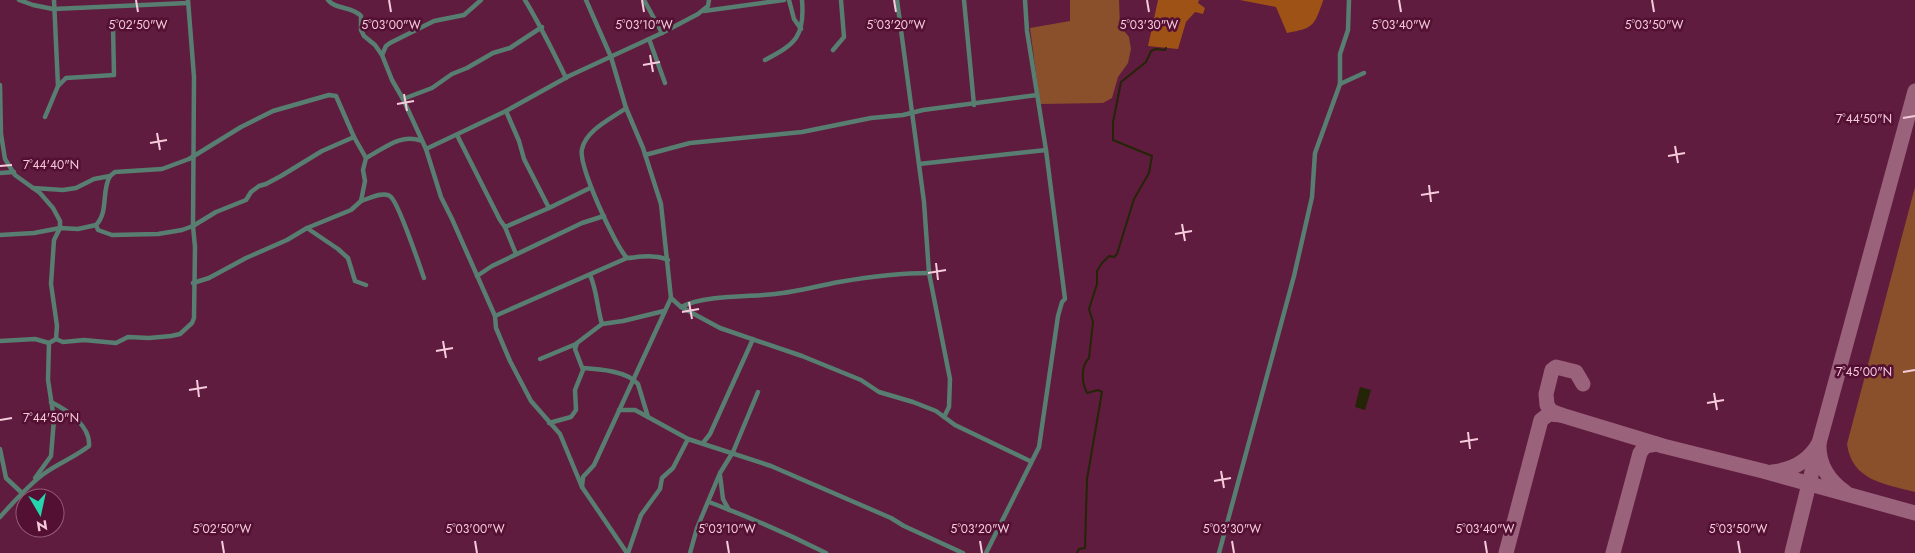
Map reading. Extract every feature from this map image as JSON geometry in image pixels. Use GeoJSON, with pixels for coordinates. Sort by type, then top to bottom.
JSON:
{"type":"FeatureCollection","features":[{"type":"Feature","properties":{"kind":"street"},"geometry":{"type":"LineString","coordinates":[[19,0],[53,9],[188,2],[194,76],[194,318],[180,334],[150,338],[128,338],[116,343],[84,340],[63,342],[56,339]]}},
{"type":"Feature","properties":{"kind":"street"},"geometry":{"type":"LineString","coordinates":[[54,0],[58,86]]}},
{"type":"Feature","properties":{"kind":"street"},"geometry":{"type":"LineString","coordinates":[[328,0],[336,6],[356,11],[361,16],[361,30],[364,36],[375,45],[382,55],[392,80],[426,149],[440,197],[456,227],[495,316],[496,328],[510,361],[531,401],[560,434],[582,487],[627,553]]}},
{"type":"Feature","properties":{"kind":"street"},"geometry":{"type":"LineString","coordinates":[[375,45],[386,46],[434,21],[464,15],[481,0]]}},
{"type":"Feature","properties":{"kind":"street"},"geometry":{"type":"LineString","coordinates":[[525,0],[533,16],[542,27],[566,78]]}},
{"type":"Feature","properties":{"kind":"street"},"geometry":{"type":"LineString","coordinates":[[582,487],[583,477],[594,465],[671,298],[661,204],[626,108],[611,57],[586,0]]}},
{"type":"Feature","properties":{"kind":"street"},"geometry":{"type":"LineString","coordinates":[[644,0],[662,33]]}},
{"type":"Feature","properties":{"kind":"street"},"geometry":{"type":"LineString","coordinates":[[704,11],[708,6],[709,0]]}},
{"type":"Feature","properties":{"kind":"street"},"geometry":{"type":"LineString","coordinates":[[426,149],[704,11],[784,0]]}},
{"type":"Feature","properties":{"kind":"street"},"geometry":{"type":"LineString","coordinates":[[789,0],[794,19],[801,28]]}},
{"type":"Feature","properties":{"kind":"street"},"geometry":{"type":"LineString","coordinates":[[765,60],[796,41],[801,28],[802,0]]}},
{"type":"Feature","properties":{"kind":"street"},"geometry":{"type":"LineString","coordinates":[[833,50],[844,37],[841,0]]}},
{"type":"Feature","properties":{"kind":"street"},"geometry":{"type":"LineString","coordinates":[[896,0],[928,236],[930,273],[950,379],[949,407],[944,417]]}},
{"type":"Feature","properties":{"kind":"street"},"geometry":{"type":"LineString","coordinates":[[964,0],[974,104]]}},
{"type":"Feature","properties":{"kind":"street"},"geometry":{"type":"LineString","coordinates":[[986,553],[1038,448],[1042,436],[1058,316],[1062,302],[1065,299],[1046,150],[1027,31],[1025,0]]}},
{"type":"Feature","properties":{"kind":"street"},"geometry":{"type":"LineString","coordinates":[[1219,553],[1294,276],[1312,196],[1315,153],[1340,84],[1340,54],[1348,30],[1349,0]]}},
{"type":"Feature","properties":{"kind":"street"},"geometry":{"type":"LineString","coordinates":[[45,117],[58,86],[66,78],[114,75],[114,26]]}},
{"type":"Feature","properties":{"kind":"street"},"geometry":{"type":"LineString","coordinates":[[403,99],[432,88],[452,74],[493,53],[510,48],[542,27]]}},
{"type":"Feature","properties":{"kind":"street"},"geometry":{"type":"LineString","coordinates":[[650,39],[665,83]]}},
{"type":"Feature","properties":{"kind":"street"},"geometry":{"type":"LineString","coordinates":[[382,55],[386,46]]}},
{"type":"Feature","properties":{"kind":"street"},"geometry":{"type":"LineString","coordinates":[[1340,84],[1364,73]]}},
{"type":"Feature","properties":{"kind":"street"},"geometry":{"type":"LineString","coordinates":[[0,85],[1,134],[5,159],[14,172],[40,193],[53,208],[60,221],[60,228],[54,240],[51,284],[57,326],[56,339]]}},
{"type":"Feature","properties":{"kind":"street"},"geometry":{"type":"LineString","coordinates":[[0,235],[34,233],[60,228],[78,229],[96,225],[103,214],[106,182],[115,172],[162,169],[193,157],[241,127],[273,110],[329,95],[336,96],[354,137],[366,158],[365,181],[361,201]]}},
{"type":"Feature","properties":{"kind":"street"},"geometry":{"type":"LineString","coordinates":[[645,156],[690,143],[781,135],[871,118],[1038,95]]}},
{"type":"Feature","properties":{"kind":"street"},"geometry":{"type":"LineString","coordinates":[[626,108],[596,129],[588,137],[581,150],[590,188],[622,252],[627,258]]}},
{"type":"Feature","properties":{"kind":"street"},"geometry":{"type":"LineString","coordinates":[[506,110],[519,141],[524,159],[549,208]]}},
{"type":"Feature","properties":{"kind":"street"},"geometry":{"type":"LineString","coordinates":[[457,134],[505,227],[516,254]]}},
{"type":"Feature","properties":{"kind":"street"},"geometry":{"type":"LineString","coordinates":[[96,225],[98,230],[104,233],[122,236],[168,233],[193,226],[216,212],[246,200],[251,192],[259,186],[282,176],[322,151],[354,137]]}},
{"type":"Feature","properties":{"kind":"street"},"geometry":{"type":"LineString","coordinates":[[366,158],[391,143],[405,138],[414,138],[422,141]]}},
{"type":"Feature","properties":{"kind":"street"},"geometry":{"type":"LineString","coordinates":[[919,164],[1046,150]]}},
{"type":"Feature","properties":{"kind":"street"},"geometry":{"type":"LineString","coordinates":[[0,173],[14,172]]}},
{"type":"Feature","properties":{"kind":"street"},"geometry":{"type":"LineString","coordinates":[[33,188],[63,190],[76,188],[94,179],[110,176]]}},
{"type":"Feature","properties":{"kind":"street"},"geometry":{"type":"LineString","coordinates":[[505,227],[590,188]]}},
{"type":"Feature","properties":{"kind":"street"},"geometry":{"type":"LineString","coordinates":[[193,283],[209,278],[307,228],[351,210],[361,201],[386,194],[391,197],[399,213],[424,278]]}},
{"type":"Feature","properties":{"kind":"street"},"geometry":{"type":"LineString","coordinates":[[477,276],[516,254],[582,223],[604,216]]}},
{"type":"Feature","properties":{"kind":"street"},"geometry":{"type":"LineString","coordinates":[[307,228],[348,258],[355,281],[366,285]]}},
{"type":"Feature","properties":{"kind":"street"},"geometry":{"type":"LineString","coordinates":[[495,316],[627,258],[648,256],[663,257],[668,260]]}},
{"type":"Feature","properties":{"kind":"street"},"geometry":{"type":"LineString","coordinates":[[681,307],[688,303],[707,300],[774,295],[878,277],[930,273]]}},
{"type":"Feature","properties":{"kind":"street"},"geometry":{"type":"LineString","coordinates":[[590,275],[594,284],[597,307],[602,324]]}},
{"type":"Feature","properties":{"kind":"street"},"geometry":{"type":"LineString","coordinates":[[671,298],[681,307],[720,328],[802,356],[861,380],[878,392],[936,411],[955,425],[1030,461]]}},
{"type":"Feature","properties":{"kind":"street"},"geometry":{"type":"LineString","coordinates":[[540,359],[577,343],[602,324],[623,322],[664,311]]}},
{"type":"Feature","properties":{"kind":"street"},"geometry":{"type":"LineString","coordinates":[[0,340],[35,339],[49,343],[56,339]]}},
{"type":"Feature","properties":{"kind":"street"},"geometry":{"type":"LineString","coordinates":[[703,443],[710,434],[753,339]]}},
{"type":"Feature","properties":{"kind":"street"},"geometry":{"type":"LineString","coordinates":[[29,486],[51,456],[54,419],[48,380],[49,343]]}},
{"type":"Feature","properties":{"kind":"street"},"geometry":{"type":"LineString","coordinates":[[549,423],[571,417],[574,414],[577,400],[575,390],[583,368],[575,349],[577,343]]}},
{"type":"Feature","properties":{"kind":"street"},"geometry":{"type":"LineString","coordinates":[[583,368],[614,371],[634,380],[638,384],[648,417]]}},
{"type":"Feature","properties":{"kind":"street"},"geometry":{"type":"LineString","coordinates":[[690,553],[697,528],[720,473],[733,452],[758,392]]}},
{"type":"Feature","properties":{"kind":"street"},"geometry":{"type":"LineString","coordinates":[[29,486],[45,473],[72,458],[88,446],[90,439],[86,430],[65,409],[51,402]]}},
{"type":"Feature","properties":{"kind":"street"},"geometry":{"type":"LineString","coordinates":[[619,410],[635,410],[688,439],[733,452],[771,466],[891,518],[904,526],[963,553]]}},
{"type":"Feature","properties":{"kind":"street"},"geometry":{"type":"LineString","coordinates":[[627,553],[641,515],[660,489],[662,478],[673,468],[688,439]]}},
{"type":"Feature","properties":{"kind":"street"},"geometry":{"type":"LineString","coordinates":[[0,449],[6,478],[17,488]]}},
{"type":"Feature","properties":{"kind":"street"},"geometry":{"type":"LineString","coordinates":[[720,473],[723,500],[729,510]]}},
{"type":"Feature","properties":{"kind":"street"},"geometry":{"type":"LineString","coordinates":[[0,517],[15,501]]}},
{"type":"Feature","properties":{"kind":"street"},"geometry":{"type":"LineString","coordinates":[[709,502],[786,533],[826,553]]}},
{"type":"Feature","properties":{"kind":"shaded area"},"geometry":{"type":"Polygon","coordinates":[[[1070,0],[1119,0],[1120,26],[1129,37],[1131,49],[1128,63],[1118,77],[1112,98],[1103,103],[1040,104],[1030,28],[1070,21],[1070,0]]]}},
{"type":"Feature","properties":{"kind":"shaded area"},"geometry":{"type":"Polygon","coordinates":[[[1158,0],[1199,0],[1198,3],[1205,8],[1203,14],[1195,12],[1186,22],[1178,49],[1148,46],[1158,0]]]}},
{"type":"Feature","properties":{"kind":"shaded area"},"geometry":{"type":"Polygon","coordinates":[[[1240,0],[1323,1],[1312,24],[1303,29],[1287,33],[1276,7],[1240,0]]]}},
{"type":"Feature","properties":{"kind":"shaded area"},"geometry":{"type":"Polygon","coordinates":[[[1915,187],[1915,492],[1882,483],[1863,473],[1850,456],[1847,444],[1915,187]]]}},
{"type":"Feature","properties":{"kind":"shaded area"},"geometry":{"type":"Polygon","coordinates":[[[1360,387],[1371,390],[1365,410],[1355,407],[1360,387]]]}},
{"type":"Feature","properties":{"kind":"waterway"},"geometry":{"type":"LineString","coordinates":[[1077,553],[1079,549],[1085,548],[1087,479],[1102,392],[1098,390],[1087,393],[1083,380],[1084,366],[1089,358],[1093,322],[1089,309],[1097,284],[1097,271],[1109,256],[1114,257],[1117,254],[1134,199],[1149,173],[1152,156],[1113,140],[1113,122],[1121,82],[1146,62],[1151,51],[1156,49],[1165,50],[1166,48]]}},
{"type":"Feature","properties":{"kind":"taxiway"},"geometry":{"type":"LineString","coordinates":[[1792,553],[1819,443],[1915,91]]}},
{"type":"Feature","properties":{"kind":"taxiway"},"geometry":{"type":"LineString","coordinates":[[1561,415],[1551,411],[1547,405],[1546,394],[1552,370],[1556,367],[1576,372],[1583,384]]}},
{"type":"Feature","properties":{"kind":"taxiway"},"geometry":{"type":"LineString","coordinates":[[1506,553],[1541,420],[1549,414],[1561,415],[1663,446],[1763,471],[1915,513]]}},
{"type":"Feature","properties":{"kind":"taxiway"},"geometry":{"type":"LineString","coordinates":[[1772,472],[1800,464],[1819,443],[1820,458],[1825,471],[1845,492]]}},
{"type":"Feature","properties":{"kind":"taxiway"},"geometry":{"type":"LineString","coordinates":[[1613,553],[1640,453],[1645,446],[1656,444]]}}]}
